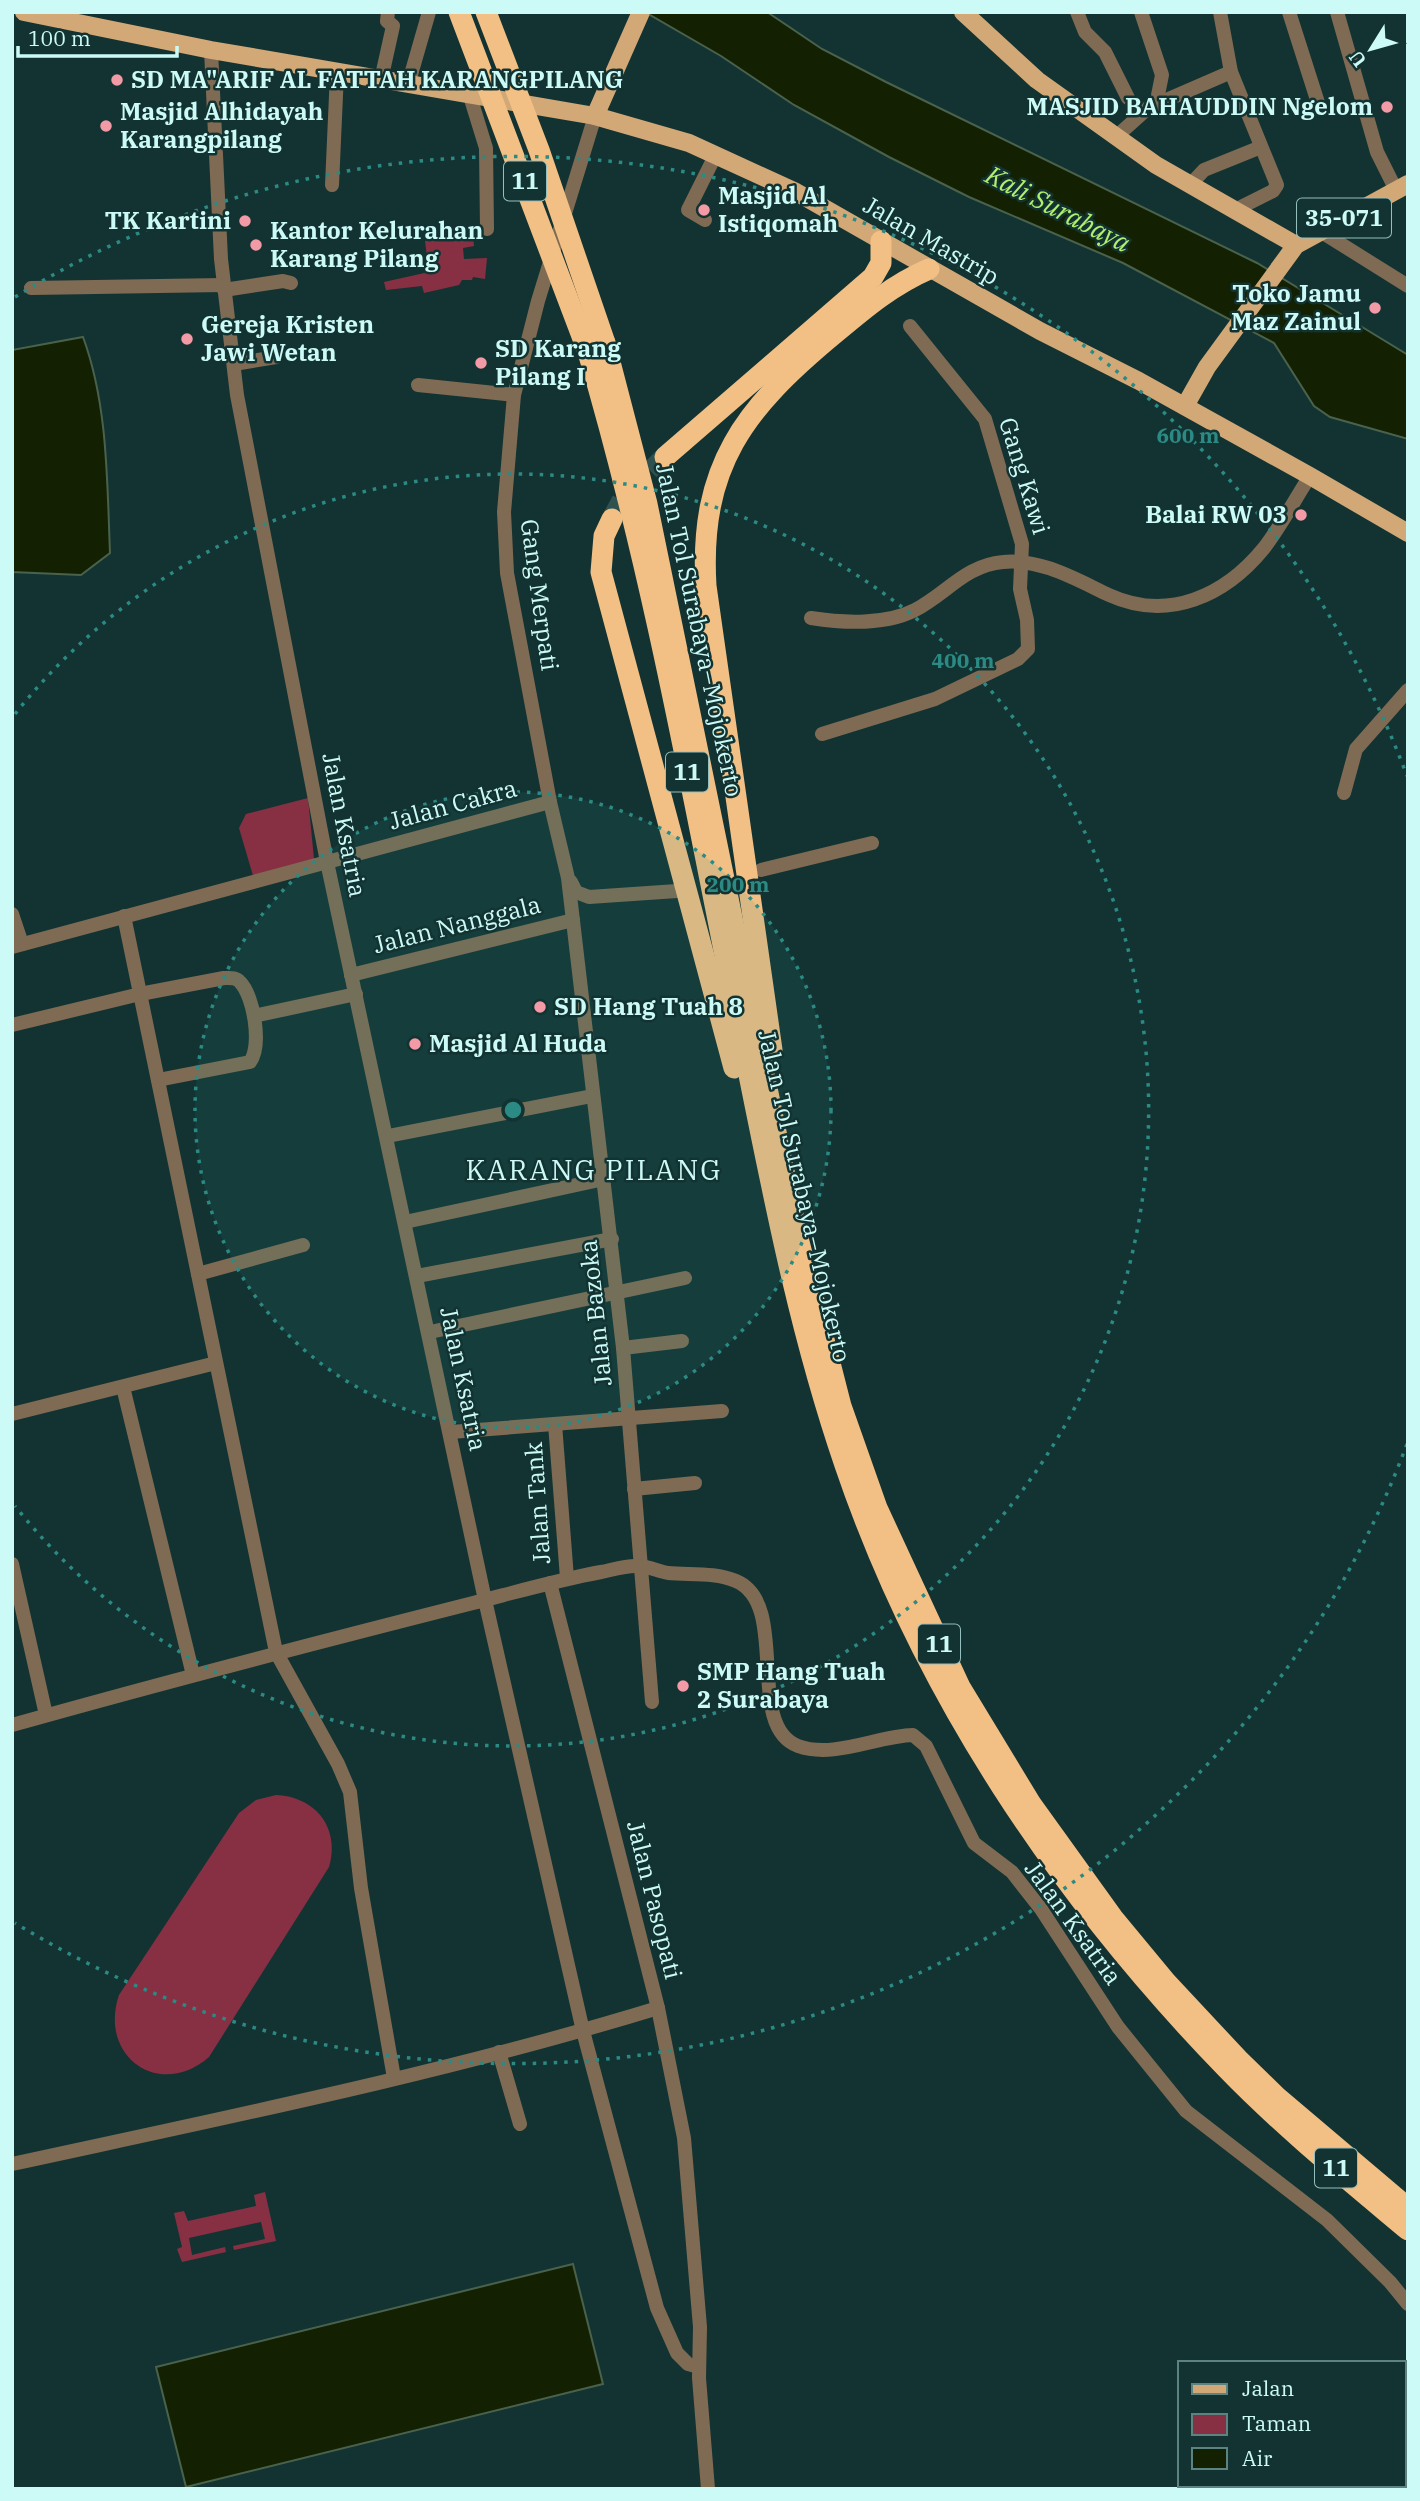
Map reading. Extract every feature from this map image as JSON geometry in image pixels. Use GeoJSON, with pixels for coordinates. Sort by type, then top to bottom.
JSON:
{"type":"FeatureCollection","features":[{"type":"Feature","properties":{"kind":"highway","name":"Jalan Tol Surabaya–Mojokerto"},"geometry":{"type":"LineString","coordinates":[[459,12],[596,348],[633,509],[773,1194],[813,1363],[845,1468],[898,1597],[947,1696],[1021,1817],[1105,1934],[1233,2064],[1408,2230]]}},
{"type":"Feature","properties":{"kind":"highway","name":"Jalan Tol Surabaya–Mojokerto"},"geometry":{"type":"LineString","coordinates":[[485,12],[539,150],[596,348],[648,504],[797,1234],[841,1406],[877,1508],[960,1687],[1031,1804],[1113,1918],[1233,2064]]}},
{"type":"Feature","properties":{"kind":"highway"},"geometry":{"type":"LineString","coordinates":[[665,457],[873,277],[881,263],[881,241]]}},
{"type":"Feature","properties":{"kind":"highway"},"geometry":{"type":"LineString","coordinates":[[782,1157],[770,1029],[706,586],[704,556],[709,508],[726,454],[747,418],[769,391],[889,288],[929,269]]}},
{"type":"Feature","properties":{"kind":"highway"},"geometry":{"type":"LineString","coordinates":[[612,519],[604,536],[601,572],[687,901],[773,1194]]}},
{"type":"Feature","properties":{"kind":"highway","name":"Jalan Tol Surabaya–Mojokerto"},"geometry":{"type":"LineString","coordinates":[[1271,2101],[1408,2208]]}},
{"type":"Feature","properties":{"kind":"main road","name":"Jalan Mastrip"},"geometry":{"type":"LineString","coordinates":[[24,12],[211,50],[595,116],[716,153],[796,192],[929,269],[1185,406],[1408,533]]}},
{"type":"Feature","properties":{"kind":"main road"},"geometry":{"type":"LineString","coordinates":[[595,116],[641,12]]}},
{"type":"Feature","properties":{"kind":"main road"},"geometry":{"type":"LineString","coordinates":[[962,12],[1037,80],[1190,185],[1235,210],[1291,251]]}},
{"type":"Feature","properties":{"kind":"main road","name":"35-071"},"geometry":{"type":"LineString","coordinates":[[1185,406],[1207,368],[1291,251],[1320,231],[1402,187]]}},
{"type":"Feature","properties":{"kind":"street"},"geometry":{"type":"LineString","coordinates":[[381,80],[393,26],[387,22],[388,12]]}},
{"type":"Feature","properties":{"kind":"street"},"geometry":{"type":"LineString","coordinates":[[408,85],[429,12]]}},
{"type":"Feature","properties":{"kind":"street"},"geometry":{"type":"LineString","coordinates":[[1077,12],[1086,32],[1105,52],[1128,98]]}},
{"type":"Feature","properties":{"kind":"street"},"geometry":{"type":"LineString","coordinates":[[1141,12],[1162,75],[1158,95],[1160,102]]}},
{"type":"Feature","properties":{"kind":"street"},"geometry":{"type":"LineString","coordinates":[[1220,12],[1231,72],[1277,188],[1235,210]]}},
{"type":"Feature","properties":{"kind":"street"},"geometry":{"type":"LineString","coordinates":[[1289,12],[1320,109]]}},
{"type":"Feature","properties":{"kind":"street"},"geometry":{"type":"LineString","coordinates":[[1337,12],[1377,152],[1402,187]]}},
{"type":"Feature","properties":{"kind":"street","name":"Jalan Ksatria"},"geometry":{"type":"LineString","coordinates":[[211,50],[224,288],[234,364],[327,863],[388,1136],[485,1600],[583,2031],[657,2308],[677,2353],[688,2364],[699,2367]]}},
{"type":"Feature","properties":{"kind":"street"},"geometry":{"type":"LineString","coordinates":[[332,185],[337,72]]}},
{"type":"Feature","properties":{"kind":"street"},"geometry":{"type":"LineString","coordinates":[[1117,136],[1140,114],[1160,102],[1231,72]]}},
{"type":"Feature","properties":{"kind":"street"},"geometry":{"type":"LineString","coordinates":[[469,93],[486,148],[487,229]]}},
{"type":"Feature","properties":{"kind":"street","name":"Gang Merpati"},"geometry":{"type":"LineString","coordinates":[[573,920],[568,878],[550,802],[504,542],[506,461],[514,395],[538,301],[595,116]]}},
{"type":"Feature","properties":{"kind":"street"},"geometry":{"type":"LineString","coordinates":[[1190,185],[1204,170],[1261,146]]}},
{"type":"Feature","properties":{"kind":"street"},"geometry":{"type":"LineString","coordinates":[[705,220],[688,210],[716,153]]}},
{"type":"Feature","properties":{"kind":"street"},"geometry":{"type":"LineString","coordinates":[[1320,231],[1408,286]]}},
{"type":"Feature","properties":{"kind":"street"},"geometry":{"type":"LineString","coordinates":[[30,288],[224,288],[283,281],[291,283]]}},
{"type":"Feature","properties":{"kind":"street","name":"Gang Kawi"},"geometry":{"type":"LineString","coordinates":[[822,734],[935,699],[1025,654],[1029,642],[1020,589],[1022,544],[985,419],[910,326]]}},
{"type":"Feature","properties":{"kind":"street"},"geometry":{"type":"LineString","coordinates":[[234,364],[276,356]]}},
{"type":"Feature","properties":{"kind":"street"},"geometry":{"type":"LineString","coordinates":[[418,385],[514,395]]}},
{"type":"Feature","properties":{"kind":"street"},"geometry":{"type":"LineString","coordinates":[[811,618],[834,622],[896,618],[918,608],[949,584],[980,566],[1020,562],[1073,578],[1132,604],[1155,608],[1188,603],[1226,583],[1264,547],[1310,476]]}},
{"type":"Feature","properties":{"kind":"street"},"geometry":{"type":"LineString","coordinates":[[1344,793],[1356,749],[1405,700]]}},
{"type":"Feature","properties":{"kind":"street","name":"Jalan Cakra"},"geometry":{"type":"LineString","coordinates":[[17,945],[550,802]]}},
{"type":"Feature","properties":{"kind":"street"},"geometry":{"type":"LineString","coordinates":[[761,870],[872,842]]}},
{"type":"Feature","properties":{"kind":"street"},"geometry":{"type":"LineString","coordinates":[[568,878],[576,892],[589,897],[677,891]]}},
{"type":"Feature","properties":{"kind":"street"},"geometry":{"type":"LineString","coordinates":[[12,914],[17,945]]}},
{"type":"Feature","properties":{"kind":"street"},"geometry":{"type":"LineString","coordinates":[[124,916],[276,1652],[350,1792],[361,1888],[394,2078]]}},
{"type":"Feature","properties":{"kind":"street","name":"Jalan Nanggala"},"geometry":{"type":"LineString","coordinates":[[351,975],[573,920]]}},
{"type":"Feature","properties":{"kind":"street","name":"Jalan Bazoka"},"geometry":{"type":"LineString","coordinates":[[573,920],[592,1096],[612,1239],[630,1416],[639,1566],[652,1702]]}},
{"type":"Feature","properties":{"kind":"street"},"geometry":{"type":"LineString","coordinates":[[12,1025],[140,994],[234,978],[241,982],[254,1016],[256,1054],[250,1062],[158,1080]]}},
{"type":"Feature","properties":{"kind":"street"},"geometry":{"type":"LineString","coordinates":[[254,1016],[356,994]]}},
{"type":"Feature","properties":{"kind":"street"},"geometry":{"type":"LineString","coordinates":[[388,1136],[592,1096]]}},
{"type":"Feature","properties":{"kind":"street"},"geometry":{"type":"LineString","coordinates":[[405,1222],[604,1179]]}},
{"type":"Feature","properties":{"kind":"street"},"geometry":{"type":"LineString","coordinates":[[417,1276],[612,1239]]}},
{"type":"Feature","properties":{"kind":"street"},"geometry":{"type":"LineString","coordinates":[[198,1274],[303,1245]]}},
{"type":"Feature","properties":{"kind":"street"},"geometry":{"type":"LineString","coordinates":[[430,1332],[685,1278]]}},
{"type":"Feature","properties":{"kind":"street"},"geometry":{"type":"LineString","coordinates":[[623,1348],[682,1341]]}},
{"type":"Feature","properties":{"kind":"street"},"geometry":{"type":"LineString","coordinates":[[12,1414],[216,1363]]}},
{"type":"Feature","properties":{"kind":"street"},"geometry":{"type":"LineString","coordinates":[[123,1387],[193,1675]]}},
{"type":"Feature","properties":{"kind":"street"},"geometry":{"type":"LineString","coordinates":[[451,1432],[630,1416],[722,1411]]}},
{"type":"Feature","properties":{"kind":"street","name":"Jalan Tank"},"geometry":{"type":"LineString","coordinates":[[555,1424],[567,1578]]}},
{"type":"Feature","properties":{"kind":"street"},"geometry":{"type":"LineString","coordinates":[[634,1489],[695,1483]]}},
{"type":"Feature","properties":{"kind":"street"},"geometry":{"type":"LineString","coordinates":[[12,1564],[46,1715]]}},
{"type":"Feature","properties":{"kind":"street","name":"Jalan Ksatria"},"geometry":{"type":"LineString","coordinates":[[485,1600],[567,1578],[639,1566],[670,1573],[722,1577],[739,1582],[750,1590],[764,1625],[774,1711],[778,1727],[786,1739],[799,1746],[830,1749],[913,1735],[926,1746],[974,1843],[1012,1872],[1041,1909],[1118,2027],[1186,2111],[1327,2220],[1390,2281],[1408,2304]]}},
{"type":"Feature","properties":{"kind":"street","name":"Jalan Pasopati"},"geometry":{"type":"LineString","coordinates":[[550,1583],[658,2008],[684,2138],[708,2489]]}},
{"type":"Feature","properties":{"kind":"street"},"geometry":{"type":"LineString","coordinates":[[12,1725],[276,1652],[485,1600]]}},
{"type":"Feature","properties":{"kind":"street"},"geometry":{"type":"LineString","coordinates":[[12,2164],[277,2107],[583,2031],[658,2008]]}},
{"type":"Feature","properties":{"kind":"street"},"geometry":{"type":"LineString","coordinates":[[499,2052],[520,2124]]}},
{"type":"Feature","properties":{"kind":"green space"},"geometry":{"type":"Polygon","coordinates":[[[473,238],[474,246],[463,248],[464,259],[487,258],[485,279],[473,277],[472,280],[462,280],[459,285],[424,293],[422,286],[386,290],[384,282],[429,272],[425,241],[473,238]]]}},
{"type":"Feature","properties":{"kind":"green space"},"geometry":{"type":"Polygon","coordinates":[[[308,798],[314,859],[254,879],[239,828],[246,814],[308,798]]]}},
{"type":"Feature","properties":{"kind":"green space"},"geometry":{"type":"Polygon","coordinates":[[[276,1795],[303,1802],[322,1817],[331,1840],[329,1867],[209,2057],[190,2069],[171,2074],[153,2073],[138,2065],[125,2053],[117,2037],[115,2017],[119,1995],[239,1813],[256,1800],[276,1795]]]}},
{"type":"Feature","properties":{"kind":"green space"},"geometry":{"type":"Polygon","coordinates":[[[265,2192],[276,2241],[234,2250],[233,2246],[265,2239],[261,2222],[189,2238],[192,2255],[225,2247],[226,2252],[182,2262],[177,2249],[182,2247],[174,2213],[184,2211],[188,2221],[256,2206],[254,2195],[265,2192]]]}},
{"type":"Feature","properties":{"kind":"water","name":"Kali Surabaya"},"geometry":{"type":"Polygon","coordinates":[[[645,12],[767,12],[822,49],[886,82],[1257,263],[1408,355],[1408,439],[1330,417],[1314,406],[1274,343],[1123,263],[969,197],[889,157],[794,105],[721,56],[645,12]]]}},
{"type":"Feature","properties":{"kind":"water"},"geometry":{"type":"Polygon","coordinates":[[[83,337],[102,416],[110,553],[81,575],[12,572],[12,350],[83,337]]]}},
{"type":"Feature","properties":{"kind":"water"},"geometry":{"type":"Polygon","coordinates":[[[573,2264],[603,2384],[186,2487],[156,2367],[573,2264]]]}},
{"type":"Feature","properties":{"kind":"tunnel"},"geometry":{"type":"LineString","coordinates":[[612,519],[623,499],[665,457]]}},
{"type":"Feature","properties":{"kind":"place","name":"SD MA\"ARIF AL FATTAH KARANGPILANG"},"geometry":{"type":"Point","coordinates":[117,80]}},
{"type":"Feature","properties":{"kind":"place","name":"MASJID BAHAUDDIN Ngelom"},"geometry":{"type":"Point","coordinates":[1387,107]}},
{"type":"Feature","properties":{"kind":"place","name":"Masjid Alhidayah Karangpilang"},"geometry":{"type":"Point","coordinates":[106,126]}},
{"type":"Feature","properties":{"kind":"place","name":"Masjid Al Istiqomah"},"geometry":{"type":"Point","coordinates":[704,210]}},
{"type":"Feature","properties":{"kind":"place","name":"TK Kartini"},"geometry":{"type":"Point","coordinates":[245,221]}},
{"type":"Feature","properties":{"kind":"place","name":"Kantor Kelurahan Karang Pilang"},"geometry":{"type":"Point","coordinates":[256,245]}},
{"type":"Feature","properties":{"kind":"place","name":"Toko Jamu Maz Zainul"},"geometry":{"type":"Point","coordinates":[1375,308]}},
{"type":"Feature","properties":{"kind":"place","name":"Gereja Kristen Jawi Wetan"},"geometry":{"type":"Point","coordinates":[187,339]}},
{"type":"Feature","properties":{"kind":"place","name":"SD Karang Pilang I"},"geometry":{"type":"Point","coordinates":[481,363]}},
{"type":"Feature","properties":{"kind":"place","name":"Balai RW 03"},"geometry":{"type":"Point","coordinates":[1301,515]}},
{"type":"Feature","properties":{"kind":"place","name":"SD Hang Tuah 8"},"geometry":{"type":"Point","coordinates":[540,1007]}},
{"type":"Feature","properties":{"kind":"place","name":"Masjid Al Huda"},"geometry":{"type":"Point","coordinates":[415,1044]}},
{"type":"Feature","properties":{"kind":"place","name":"SMP Hang Tuah 2 Surabaya"},"geometry":{"type":"Point","coordinates":[683,1686]}},
{"type":"Feature","properties":{"kind":"district","name":"KARANG PILANG"},"geometry":{"type":"Point","coordinates":[594,1170]}}]}
